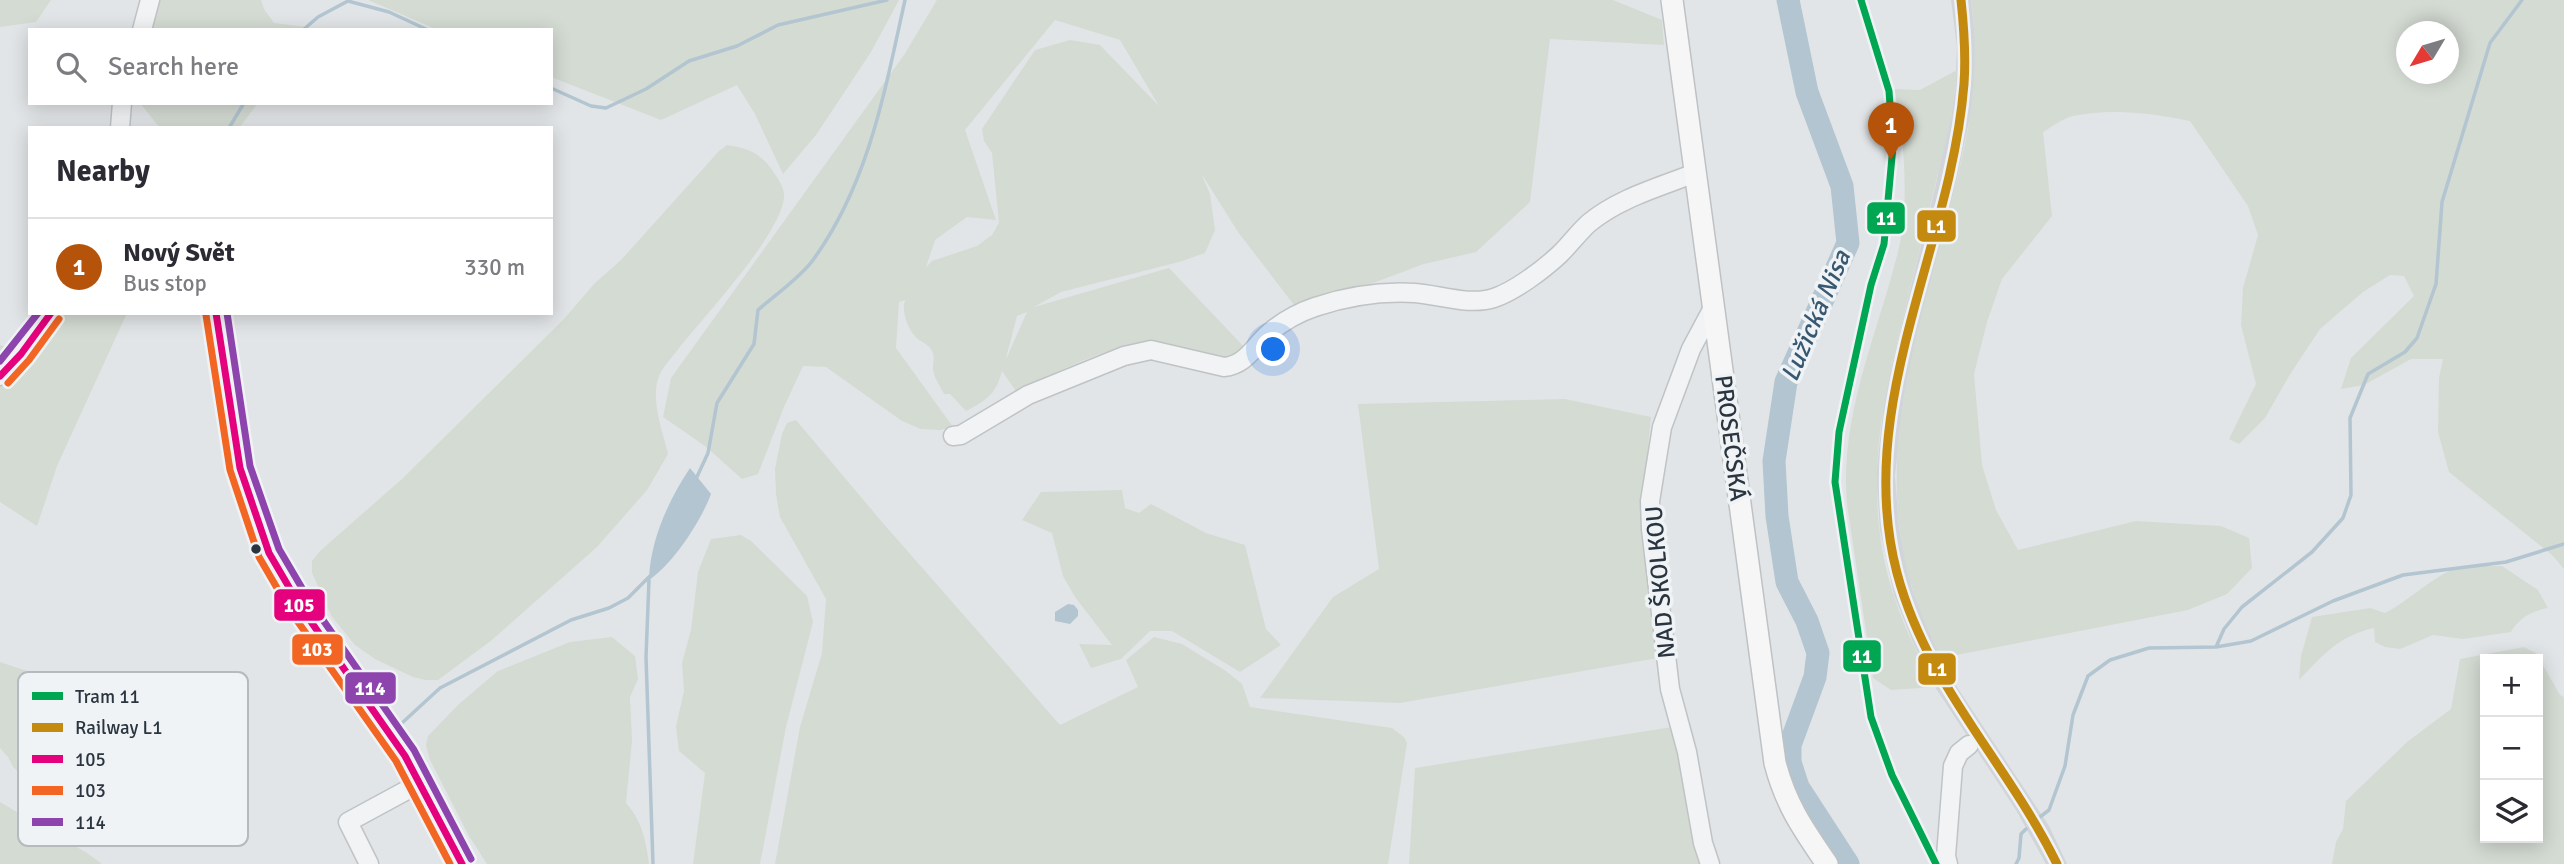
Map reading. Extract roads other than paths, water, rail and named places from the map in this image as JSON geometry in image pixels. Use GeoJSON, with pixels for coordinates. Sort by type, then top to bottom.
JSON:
{"type":"FeatureCollection","features":[{"type":"Feature","properties":{"kind":"main road","name":"PROSEČSKÁ"},"geometry":{"type":"LineString","coordinates":[[1672,0],[1775,763],[1782,790],[1790,806],[1827,864]]}},
{"type":"Feature","properties":{"kind":"street"},"geometry":{"type":"LineString","coordinates":[[143,28],[150,0]]}},
{"type":"Feature","properties":{"kind":"street"},"geometry":{"type":"LineString","coordinates":[[120,126],[122,105]]}},
{"type":"Feature","properties":{"kind":"street"},"geometry":{"type":"LineString","coordinates":[[953,436],[961,435],[1028,395],[1124,356],[1151,351],[1224,367],[1234,366],[1279,326],[1314,307],[1382,292],[1418,293],[1466,300],[1493,299],[1527,280],[1559,255],[1589,223],[1609,210],[1628,199],[1695,173]]}},
{"type":"Feature","properties":{"kind":"street","name":"NAD ŠKOLKOU"},"geometry":{"type":"LineString","coordinates":[[1710,864],[1703,843],[1687,752],[1670,689],[1650,501],[1662,427],[1691,349],[1714,306]]}},
{"type":"Feature","properties":{"kind":"street"},"geometry":{"type":"LineString","coordinates":[[0,376],[16,360],[50,315]]}},
{"type":"Feature","properties":{"kind":"street"},"geometry":{"type":"LineString","coordinates":[[216,315],[240,468],[269,553],[300,606],[393,738],[421,783],[462,864]]}},
{"type":"Feature","properties":{"kind":"street"},"geometry":{"type":"LineString","coordinates":[[1948,864],[1946,856],[1953,766],[1959,753],[1969,745]]}},
{"type":"Feature","properties":{"kind":"street"},"geometry":{"type":"LineString","coordinates":[[369,864],[348,822],[421,783]]}},
{"type":"Feature","properties":{"kind":"water"},"geometry":{"type":"Polygon","coordinates":[[[690,468],[711,494],[685,541],[667,564],[649,580],[653,551],[662,522],[674,494],[690,468]]]}},
{"type":"Feature","properties":{"kind":"water"},"geometry":{"type":"Polygon","coordinates":[[[1068,604],[1074,605],[1078,616],[1070,624],[1055,621],[1055,612],[1068,604]]]}},
{"type":"Feature","properties":{"kind":"waterway"},"geometry":{"type":"LineString","coordinates":[[553,89],[591,106],[606,108],[646,89],[689,61],[737,46],[778,25],[887,0]]}},
{"type":"Feature","properties":{"kind":"waterway"},"geometry":{"type":"LineString","coordinates":[[695,481],[708,453],[717,403],[754,344],[758,310],[813,260],[848,200],[882,102],[905,0]]}},
{"type":"Feature","properties":{"kind":"waterway","name":"Lužická Nisa"},"geometry":{"type":"LineString","coordinates":[[1788,0],[1807,92],[1842,186],[1848,243],[1786,382],[1774,461],[1777,516],[1787,582],[1807,621],[1818,653],[1815,677],[1790,745],[1790,762],[1798,787],[1848,864]]}},
{"type":"Feature","properties":{"kind":"waterway"},"geometry":{"type":"LineString","coordinates":[[2040,817],[2049,810],[2065,766],[2073,715],[2088,676],[2110,660],[2149,648],[2216,647],[2224,629],[2242,607],[2312,552],[2343,518],[2351,495],[2350,418],[2368,374],[2405,352],[2417,338],[2436,284],[2442,202],[2490,43],[2522,0]]}},
{"type":"Feature","properties":{"kind":"waterway"},"geometry":{"type":"LineString","coordinates":[[305,28],[318,17],[348,1],[389,12],[424,28]]}},
{"type":"Feature","properties":{"kind":"waterway"},"geometry":{"type":"LineString","coordinates":[[230,126],[243,105]]}},
{"type":"Feature","properties":{"kind":"waterway"},"geometry":{"type":"LineString","coordinates":[[2216,647],[2251,641],[2333,601],[2403,575],[2506,562],[2564,544]]}},
{"type":"Feature","properties":{"kind":"waterway"},"geometry":{"type":"LineString","coordinates":[[402,723],[440,688],[571,620],[609,608],[628,598],[650,576]]}},
{"type":"Feature","properties":{"kind":"waterway"},"geometry":{"type":"LineString","coordinates":[[649,580],[646,657],[653,864]]}},
{"type":"Feature","properties":{"kind":"waterway"},"geometry":{"type":"LineString","coordinates":[[2016,864],[2021,834],[2026,829]]}},
{"type":"Feature","properties":{"kind":"tram line","name":"11"},"geometry":{"type":"LineString","coordinates":[[1861,0],[1889,91],[1893,146],[1884,244],[1871,285],[1839,432],[1835,482],[1871,717],[1892,775],[1936,864]]}},
{"type":"Feature","properties":{"kind":"rail line","name":"L1"},"geometry":{"type":"LineString","coordinates":[[1961,0],[1965,74],[1956,145],[1895,388],[1887,449],[1887,511],[1897,573],[1910,614],[1928,652],[1969,723],[2037,827],[2057,864]]}},
{"type":"Feature","properties":{"kind":"place","name":"Nový Svět"},"geometry":{"type":"Point","coordinates":[1891,160]}}]}
